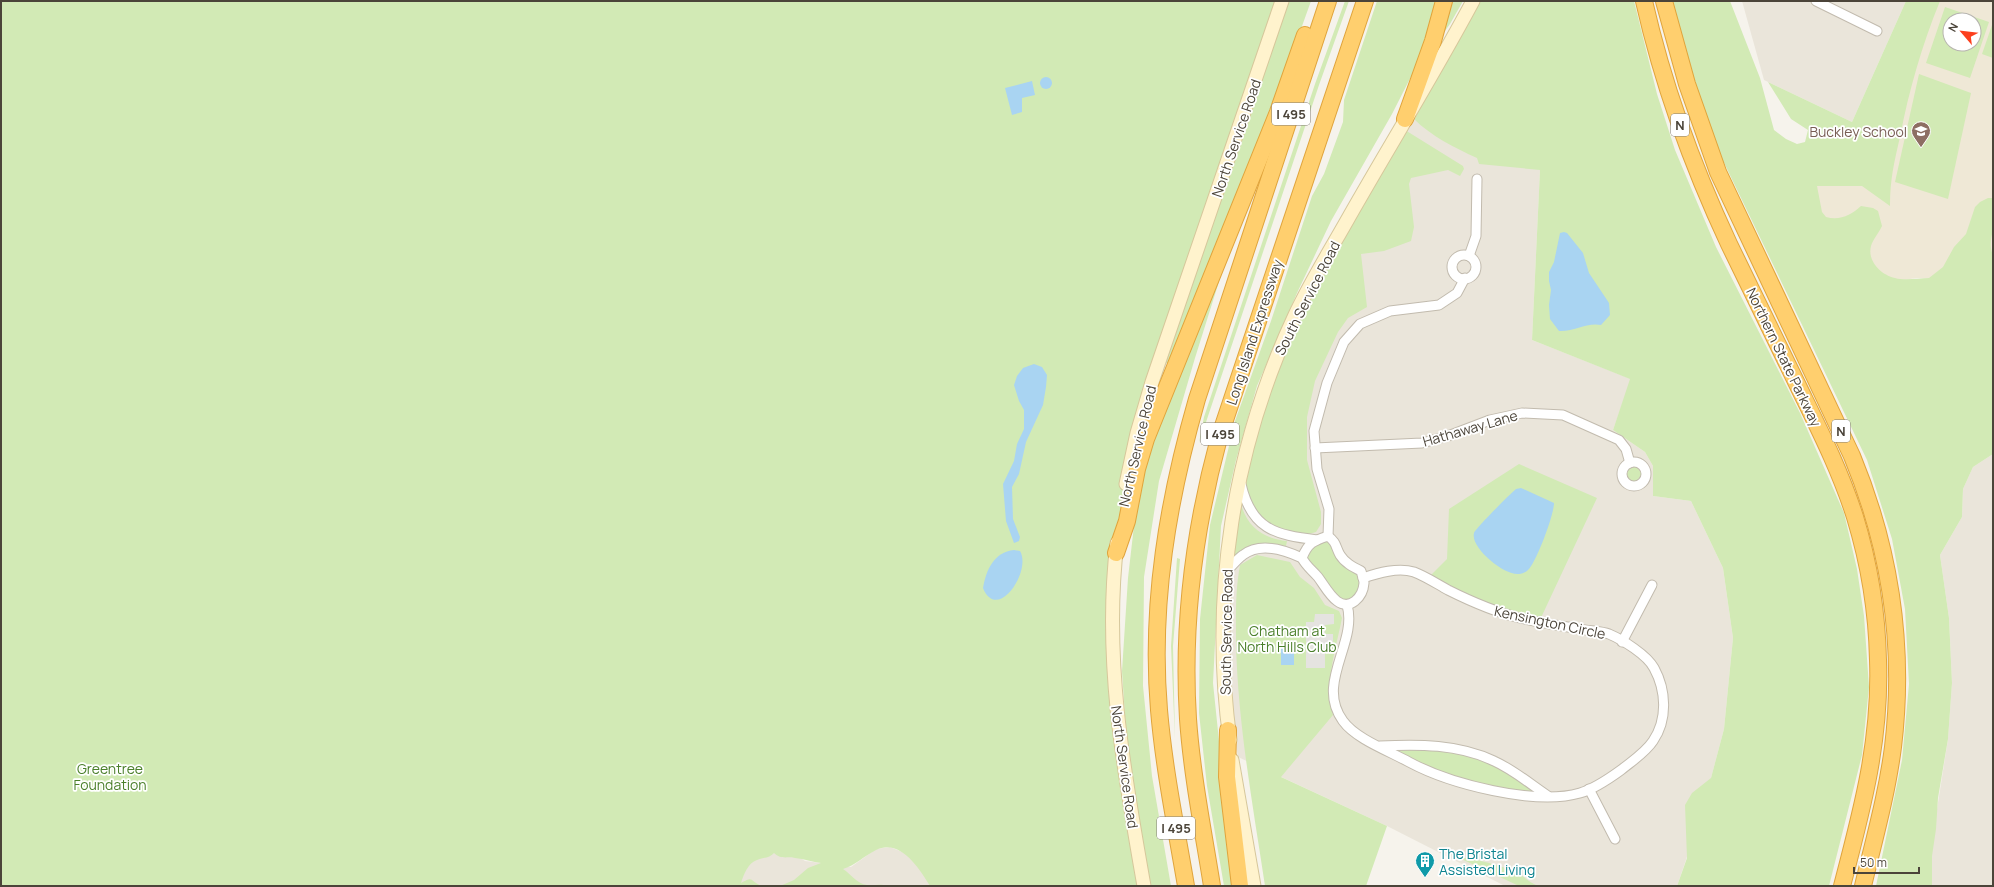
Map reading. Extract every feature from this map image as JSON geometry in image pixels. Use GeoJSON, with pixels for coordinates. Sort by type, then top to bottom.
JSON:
{"type":"FeatureCollection","features":[{"type":"Feature","properties":{"kind":"highway"},"geometry":{"type":"LineString","coordinates":[[1116,553],[1128,521],[1137,469],[1146,439],[1278,112],[1317,1]]}},
{"type":"Feature","properties":{"kind":"highway","name":"I 495"},"geometry":{"type":"LineString","coordinates":[[1186,886],[1166,770],[1157,678],[1158,614],[1168,521],[1180,460],[1197,399],[1328,1]]}},
{"type":"Feature","properties":{"kind":"highway","name":"Long Island Expressway"},"geometry":{"type":"LineString","coordinates":[[1212,886],[1195,782],[1186,688],[1189,593],[1203,499],[1219,438],[1364,1]]}},
{"type":"Feature","properties":{"kind":"highway"},"geometry":{"type":"LineString","coordinates":[[1405,119],[1433,41],[1444,1]]}},
{"type":"Feature","properties":{"kind":"highway","name":"Northern State Parkway"},"geometry":{"type":"LineString","coordinates":[[1644,1],[1662,68],[1692,158],[1717,217],[1835,464],[1855,518],[1867,564],[1873,596],[1878,642],[1876,726],[1865,798],[1842,886]]}},
{"type":"Feature","properties":{"kind":"highway","name":"Northern State Parkway"},"geometry":{"type":"LineString","coordinates":[[1664,1],[1687,84],[1718,172],[1852,456],[1869,499],[1884,554],[1895,623],[1897,670],[1896,716],[1888,779],[1862,886]]}},
{"type":"Feature","properties":{"kind":"highway"},"geometry":{"type":"LineString","coordinates":[[1228,730],[1227,777],[1240,886]]}},
{"type":"Feature","properties":{"kind":"main road","name":"North Service Road"},"geometry":{"type":"LineString","coordinates":[[1144,886],[1122,761],[1116,700],[1113,599],[1116,553],[1127,478],[1146,401],[1282,1]]}},
{"type":"Feature","properties":{"kind":"main road","name":"South Service Road"},"geometry":{"type":"LineString","coordinates":[[1254,886],[1228,730],[1223,652],[1225,573],[1232,520],[1240,478],[1260,402],[1292,323],[1318,272],[1473,1]]}},
{"type":"Feature","properties":{"kind":"street"},"geometry":{"type":"LineString","coordinates":[[1816,1],[1877,31]]}},
{"type":"Feature","properties":{"kind":"street"},"geometry":{"type":"LineString","coordinates":[[1469,256],[1476,236],[1477,179]]}},
{"type":"Feature","properties":{"kind":"street"},"geometry":{"type":"LineString","coordinates":[[1328,536],[1329,509],[1317,470],[1314,430],[1326,383],[1344,342],[1360,324],[1390,311],[1439,305],[1457,293],[1465,278],[1472,275],[1476,269],[1474,261],[1469,256],[1461,255],[1453,264],[1455,274],[1465,278]]}},
{"type":"Feature","properties":{"kind":"street","name":"Hathaway Lane"},"geometry":{"type":"LineString","coordinates":[[1315,448],[1422,443],[1448,436],[1490,420],[1522,413],[1563,415],[1618,440],[1626,449],[1630,463]]}},
{"type":"Feature","properties":{"kind":"street"},"geometry":{"type":"LineString","coordinates":[[1240,478],[1250,510],[1268,529],[1286,536],[1317,540]]}},
{"type":"Feature","properties":{"kind":"street"},"geometry":{"type":"LineString","coordinates":[[1302,558],[1307,546],[1328,536]]}},
{"type":"Feature","properties":{"kind":"street"},"geometry":{"type":"LineString","coordinates":[[1225,573],[1244,555],[1257,549],[1288,551],[1302,558],[1307,567],[1316,575],[1338,603],[1347,605],[1357,601],[1362,592],[1364,582],[1363,578],[1361,571],[1348,565],[1340,555],[1336,542],[1328,536]]}},
{"type":"Feature","properties":{"kind":"street","name":"Kensington Circle"},"geometry":{"type":"LineString","coordinates":[[1347,605],[1350,613],[1348,627],[1333,683],[1335,701],[1343,721],[1358,735],[1418,767],[1469,785],[1518,794],[1559,797],[1581,793],[1613,776],[1641,755],[1653,741],[1664,716],[1663,691],[1653,666],[1634,648],[1608,634],[1519,618],[1488,609],[1413,572],[1385,571],[1363,578]]}},
{"type":"Feature","properties":{"kind":"street"},"geometry":{"type":"LineString","coordinates":[[1622,642],[1652,585]]}},
{"type":"Feature","properties":{"kind":"street"},"geometry":{"type":"LineString","coordinates":[[1378,746],[1423,744],[1480,755],[1514,771],[1548,796]]}},
{"type":"Feature","properties":{"kind":"street"},"geometry":{"type":"LineString","coordinates":[[1589,789],[1616,840]]}},
{"type":"Feature","properties":{"kind":"shaded area"},"geometry":{"type":"Polygon","coordinates":[[[1742,1],[1906,1],[1852,122],[1764,80],[1742,1]]]}},
{"type":"Feature","properties":{"kind":"shaded area","name":"Buckley School"},"geometry":{"type":"Polygon","coordinates":[[[1906,1],[1993,1],[1993,319],[1929,278],[1916,278],[1891,282],[1836,253],[1802,186],[1846,174],[1906,1]]]}},
{"type":"Feature","properties":{"kind":"shaded area"},"geometry":{"type":"Polygon","coordinates":[[[1414,114],[1540,170],[1532,340],[1631,379],[1613,430],[1645,452],[1653,466],[1653,496],[1691,501],[1723,568],[1733,638],[1724,729],[1701,816],[1677,886],[1505,886],[1387,826],[1238,757],[1229,704],[1227,597],[1244,474],[1300,312],[1414,114]]]}},
{"type":"Feature","properties":{"kind":"shaded area"},"geometry":{"type":"Polygon","coordinates":[[[1993,454],[1993,886],[1925,886],[1948,739],[1952,683],[1949,618],[1940,555],[1962,517],[1963,489],[1973,467],[1993,454]]]}},
{"type":"Feature","properties":{"kind":"shaded area"},"geometry":{"type":"Polygon","coordinates":[[[1315,614],[1334,614],[1334,624],[1325,625],[1325,634],[1333,634],[1333,645],[1325,645],[1325,668],[1306,668],[1306,622],[1314,622],[1315,614]]]}},
{"type":"Feature","properties":{"kind":"shaded area"},"geometry":{"type":"Polygon","coordinates":[[[773,840],[805,861],[851,867],[876,849],[890,847],[985,886],[739,886],[754,847],[773,840]]]}},
{"type":"Feature","properties":{"kind":"green space","name":"Greentree Foundation"},"geometry":{"type":"Polygon","coordinates":[[[1,1],[1282,1],[1178,308],[1121,515],[1115,680],[1144,886],[930,886],[908,857],[901,851],[885,847],[876,850],[843,869],[863,884],[887,886],[780,886],[794,880],[808,868],[821,863],[792,857],[782,857],[774,853],[770,856],[754,861],[749,866],[741,883],[750,879],[761,886],[1,886],[1,1]]]}},
{"type":"Feature","properties":{"kind":"green space"},"geometry":{"type":"Polygon","coordinates":[[[1286,1],[1311,1],[1272,110],[1168,364],[1165,362],[1203,253],[1286,1]]]}},
{"type":"Feature","properties":{"kind":"green space"},"geometry":{"type":"Polygon","coordinates":[[[1345,1],[1349,1],[1319,85],[1199,443],[1204,417],[1315,84],[1345,1]]]}},
{"type":"Feature","properties":{"kind":"green space"},"geometry":{"type":"Polygon","coordinates":[[[1377,1],[1436,1],[1422,55],[1392,114],[1331,221],[1297,293],[1257,386],[1236,460],[1221,526],[1213,683],[1234,886],[1224,886],[1207,786],[1199,713],[1200,619],[1210,525],[1235,421],[1271,321],[1312,196],[1324,174],[1343,122],[1344,100],[1377,1]]]}},
{"type":"Feature","properties":{"kind":"green space"},"geometry":{"type":"Polygon","coordinates":[[[1448,1],[1463,1],[1450,24],[1437,42],[1448,1]]]}},
{"type":"Feature","properties":{"kind":"green space"},"geometry":{"type":"Polygon","coordinates":[[[1478,1],[1634,1],[1657,94],[1675,150],[1716,247],[1800,413],[1844,513],[1857,569],[1864,616],[1869,687],[1862,755],[1829,886],[1677,886],[1687,858],[1685,805],[1692,793],[1711,778],[1724,729],[1733,638],[1723,568],[1691,501],[1653,496],[1653,466],[1645,452],[1613,430],[1630,379],[1532,340],[1540,170],[1479,164],[1477,158],[1452,146],[1414,119],[1414,114],[1478,1]]]}},
{"type":"Feature","properties":{"kind":"green space"},"geometry":{"type":"Polygon","coordinates":[[[1670,1],[1730,1],[1760,78],[1774,130],[1786,139],[1797,144],[1805,142],[1808,130],[1791,119],[1768,82],[1852,122],[1906,1],[1940,1],[1922,51],[1908,102],[1893,171],[1890,206],[1862,186],[1817,186],[1822,212],[1826,217],[1841,218],[1861,206],[1873,208],[1878,211],[1882,226],[1871,246],[1871,257],[1880,271],[1895,278],[1903,279],[1929,278],[1943,267],[1954,247],[1966,234],[1975,207],[1980,202],[1988,198],[1993,198],[1993,230],[1991,245],[1993,255],[1993,454],[1973,467],[1963,489],[1962,517],[1940,555],[1949,618],[1952,683],[1948,739],[1938,798],[1936,829],[1932,856],[1932,886],[1876,886],[1902,760],[1909,684],[1905,609],[1892,539],[1867,460],[1716,146],[1692,78],[1670,1]]]}},
{"type":"Feature","properties":{"kind":"green space"},"geometry":{"type":"Polygon","coordinates":[[[1945,7],[1960,12],[1943,12],[1945,7]]]}},
{"type":"Feature","properties":{"kind":"green space"},"geometry":{"type":"Polygon","coordinates":[[[1942,16],[1942,52],[1979,52],[1970,78],[1926,63],[1942,16]]]}},
{"type":"Feature","properties":{"kind":"green space"},"geometry":{"type":"Polygon","coordinates":[[[1982,20],[1989,22],[1982,43],[1982,20]]]}},
{"type":"Feature","properties":{"kind":"green space"},"geometry":{"type":"Polygon","coordinates":[[[1993,25],[1993,58],[1982,54],[1993,25]]]}},
{"type":"Feature","properties":{"kind":"green space"},"geometry":{"type":"Polygon","coordinates":[[[1919,74],[1971,93],[1948,199],[1895,182],[1919,74]]]}},
{"type":"Feature","properties":{"kind":"green space"},"geometry":{"type":"Polygon","coordinates":[[[1405,130],[1463,166],[1464,169],[1460,176],[1448,170],[1411,178],[1409,184],[1414,227],[1411,241],[1384,251],[1361,254],[1367,307],[1348,318],[1338,332],[1315,381],[1307,417],[1307,460],[1321,512],[1321,524],[1316,532],[1305,535],[1288,533],[1264,523],[1249,502],[1245,488],[1255,443],[1275,374],[1297,324],[1405,130]]]}},
{"type":"Feature","properties":{"kind":"green space"},"geometry":{"type":"Polygon","coordinates":[[[1238,221],[1195,358],[1159,481],[1144,577],[1143,686],[1152,776],[1171,886],[1149,886],[1128,761],[1122,671],[1128,578],[1140,473],[1238,221]]]}},
{"type":"Feature","properties":{"kind":"green space"},"geometry":{"type":"Polygon","coordinates":[[[1634,463],[1643,466],[1646,475],[1643,484],[1634,487],[1625,484],[1622,475],[1625,466],[1634,463]]]}},
{"type":"Feature","properties":{"kind":"green space"},"geometry":{"type":"Polygon","coordinates":[[[1519,464],[1597,498],[1539,622],[1519,618],[1427,579],[1447,559],[1449,509],[1519,464]]]}},
{"type":"Feature","properties":{"kind":"green space"},"geometry":{"type":"Polygon","coordinates":[[[1239,497],[1249,522],[1261,533],[1269,537],[1287,541],[1286,546],[1268,544],[1253,545],[1241,551],[1229,564],[1239,497]]]}},
{"type":"Feature","properties":{"kind":"green space"},"geometry":{"type":"Polygon","coordinates":[[[1328,536],[1340,555],[1361,571],[1362,592],[1347,605],[1307,567],[1307,546],[1328,536]]]}},
{"type":"Feature","properties":{"kind":"green space","name":"Chatham at North Hills Club"},"geometry":{"type":"Polygon","coordinates":[[[1257,555],[1290,562],[1300,577],[1314,588],[1325,605],[1339,611],[1342,618],[1330,678],[1333,715],[1281,777],[1387,826],[1366,886],[1265,886],[1243,735],[1237,674],[1236,644],[1236,614],[1240,565],[1257,555]]]}},
{"type":"Feature","properties":{"kind":"green space"},"geometry":{"type":"Polygon","coordinates":[[[1177,558],[1180,559],[1173,646],[1175,739],[1171,646],[1177,558]]]}},
{"type":"Feature","properties":{"kind":"green space"},"geometry":{"type":"Polygon","coordinates":[[[1423,744],[1488,758],[1548,796],[1469,785],[1378,746],[1423,744]]]}},
{"type":"Feature","properties":{"kind":"green space"},"geometry":{"type":"Polygon","coordinates":[[[1455,856],[1496,865],[1519,874],[1538,886],[1519,886],[1455,856]]]}},
{"type":"Feature","properties":{"kind":"water"},"geometry":{"type":"Polygon","coordinates":[[[1046,77],[1050,79],[1052,83],[1050,87],[1046,89],[1042,87],[1040,83],[1042,79],[1046,77]]]}},
{"type":"Feature","properties":{"kind":"water"},"geometry":{"type":"Polygon","coordinates":[[[1032,81],[1035,95],[1022,98],[1022,112],[1012,115],[1005,88],[1032,81]]]}},
{"type":"Feature","properties":{"kind":"water"},"geometry":{"type":"Polygon","coordinates":[[[1560,233],[1567,233],[1583,253],[1589,273],[1609,303],[1610,315],[1601,325],[1596,324],[1559,331],[1550,319],[1549,305],[1551,290],[1549,272],[1554,262],[1560,233]]]}},
{"type":"Feature","properties":{"kind":"water"},"geometry":{"type":"Polygon","coordinates":[[[1034,364],[1042,367],[1047,375],[1046,387],[1043,405],[1026,442],[1019,474],[1012,487],[1013,519],[1020,537],[1019,541],[1014,543],[1006,521],[1003,484],[1014,461],[1017,444],[1024,429],[1024,410],[1019,401],[1014,385],[1017,376],[1023,368],[1034,364]]]}},
{"type":"Feature","properties":{"kind":"water"},"geometry":{"type":"Polygon","coordinates":[[[1521,488],[1554,503],[1548,528],[1540,549],[1528,570],[1519,574],[1506,571],[1490,560],[1477,546],[1474,539],[1474,533],[1516,489],[1521,488]]]}},
{"type":"Feature","properties":{"kind":"water"},"geometry":{"type":"Polygon","coordinates":[[[1014,550],[1020,551],[1022,560],[1021,570],[1017,581],[1004,597],[996,600],[989,597],[983,588],[986,575],[992,563],[1001,554],[1014,550]]]}},
{"type":"Feature","properties":{"kind":"water"},"geometry":{"type":"Polygon","coordinates":[[[1281,645],[1294,645],[1294,665],[1281,665],[1281,645]]]}},
{"type":"Feature","properties":{"kind":"place","name":"Buckley School"},"geometry":{"type":"Point","coordinates":[1921,148]}},
{"type":"Feature","properties":{"kind":"place","name":"The Bristal Assisted Living"},"geometry":{"type":"Point","coordinates":[1425,878]}}]}
